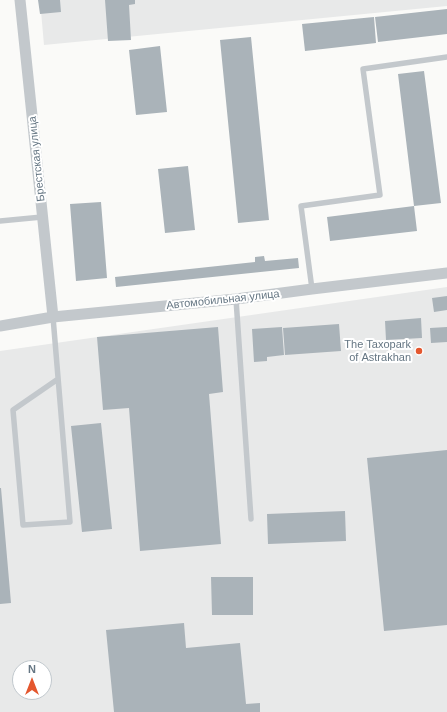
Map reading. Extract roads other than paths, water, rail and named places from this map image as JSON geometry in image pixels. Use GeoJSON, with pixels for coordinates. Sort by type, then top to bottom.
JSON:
{"type":"FeatureCollection","features":[{"type":"Feature","properties":{"kind":"street","name":"Брестская улица"},"geometry":{"type":"LineString","coordinates":[[20,0],[53,318]]}},
{"type":"Feature","properties":{"kind":"street","name":"Автомобильная улица"},"geometry":{"type":"LineString","coordinates":[[0,326],[53,318],[236,299],[447,273]]}},
{"type":"Feature","properties":{"kind":"lane"},"geometry":{"type":"LineString","coordinates":[[312,289],[301,206],[380,195],[363,69],[447,58]]}},
{"type":"Feature","properties":{"kind":"lane"},"geometry":{"type":"LineString","coordinates":[[0,221],[42,217]]}},
{"type":"Feature","properties":{"kind":"lane"},"geometry":{"type":"LineString","coordinates":[[236,299],[251,519]]}},
{"type":"Feature","properties":{"kind":"lane"},"geometry":{"type":"LineString","coordinates":[[53,318],[70,522],[23,525],[13,410],[58,379]]}},
{"type":"Feature","properties":{"kind":"place","name":"The Taxopark of Astrakhan"},"geometry":{"type":"Point","coordinates":[419,351]}}]}
